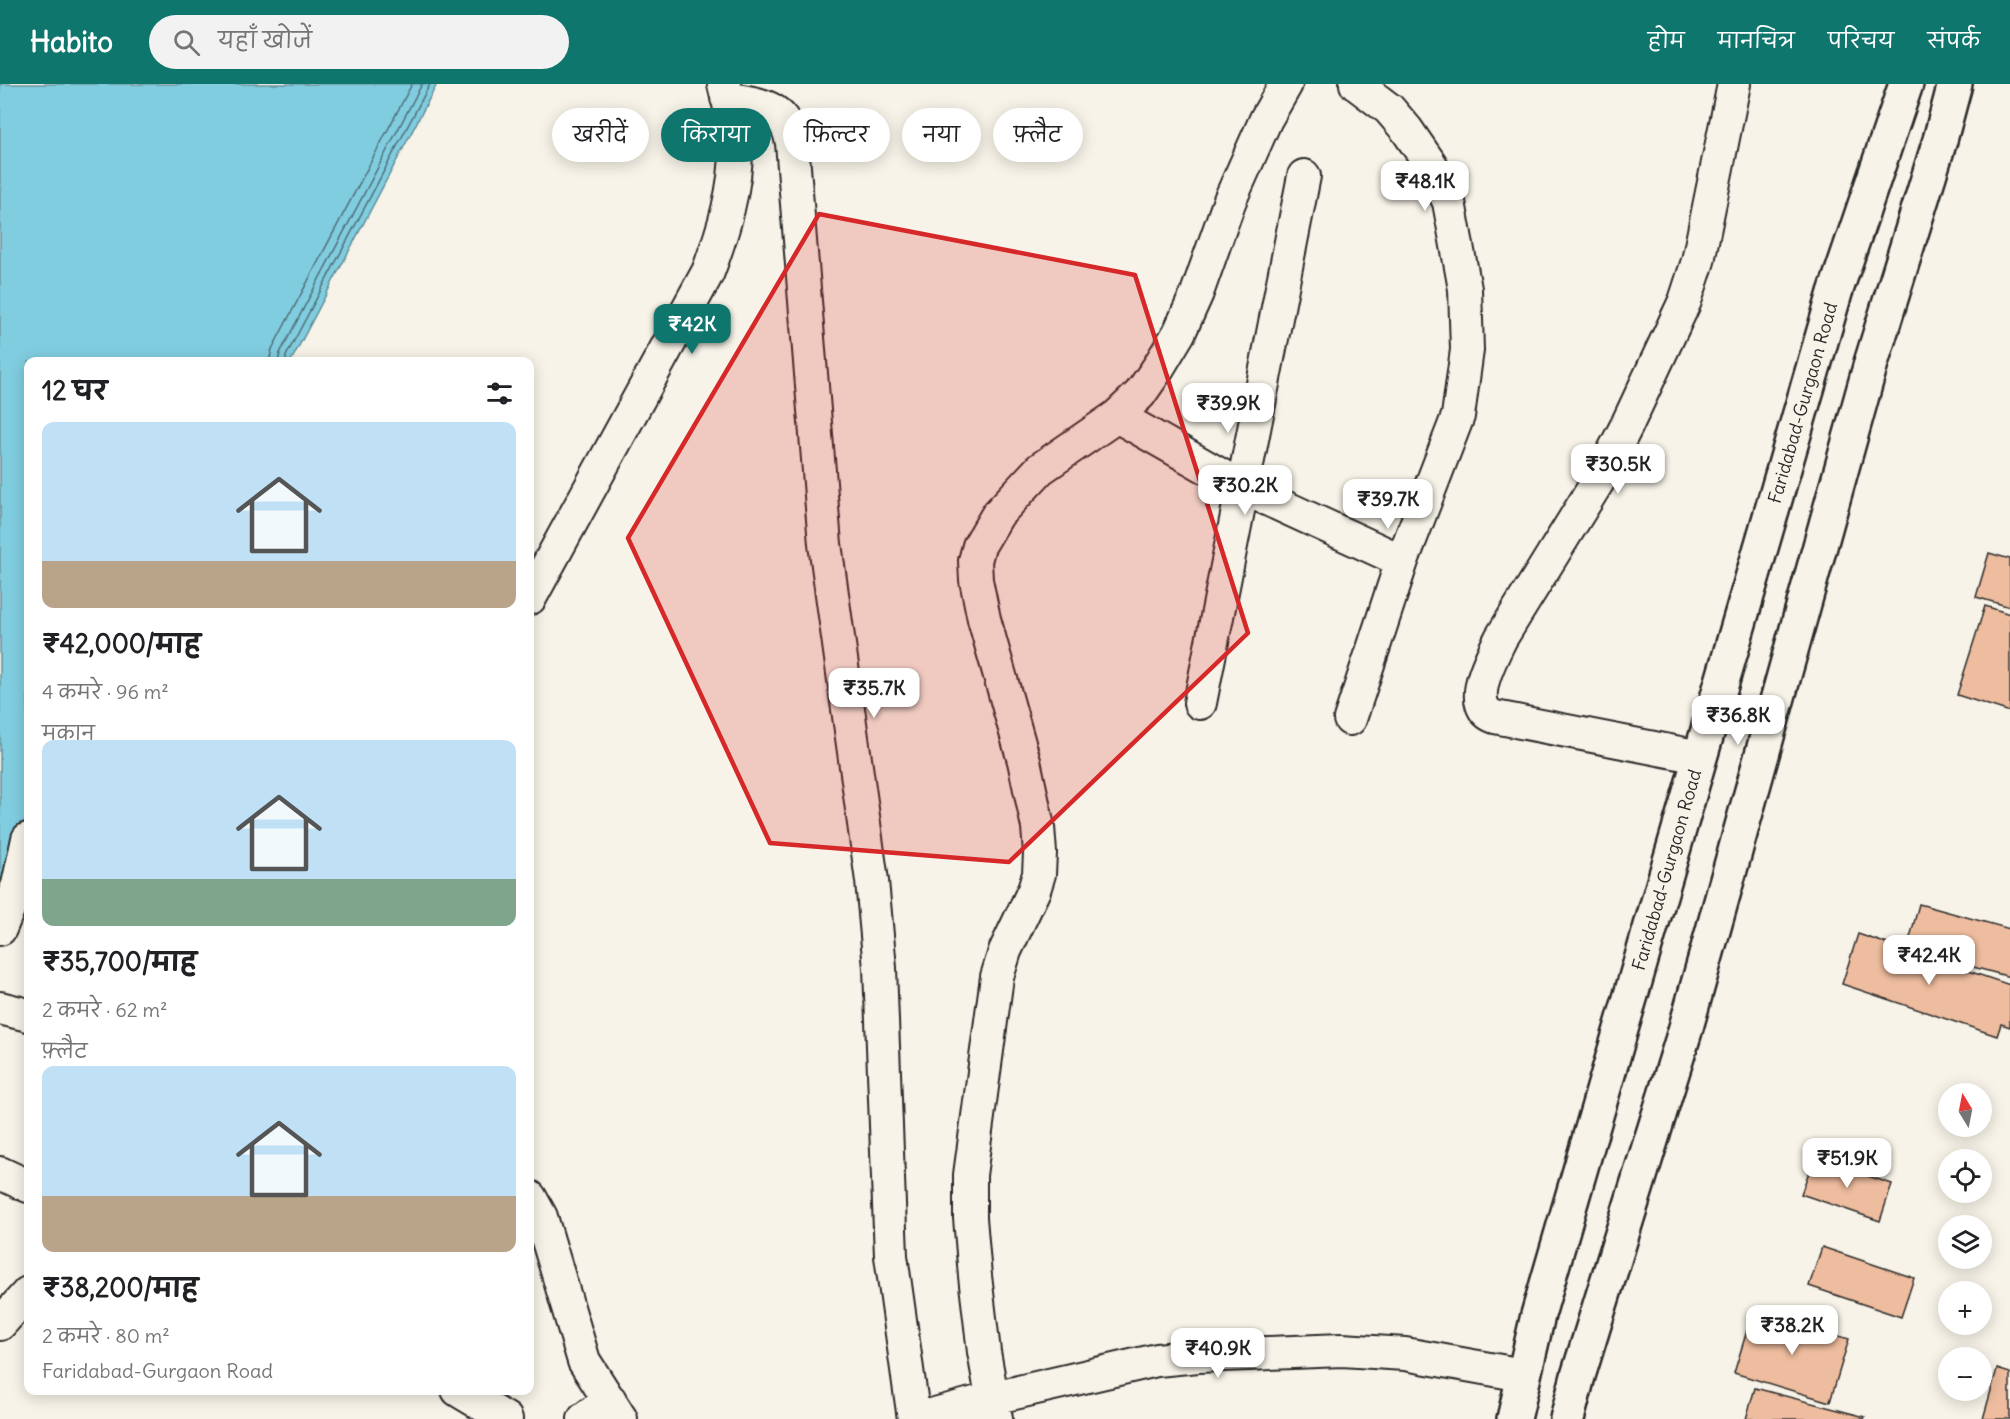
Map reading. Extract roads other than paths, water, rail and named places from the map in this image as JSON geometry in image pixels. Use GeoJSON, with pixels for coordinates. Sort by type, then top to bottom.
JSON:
{"type":"FeatureCollection","features":[{"type":"Feature","properties":{"kind":"main road","name":"Faridabad-Gurgaon Road"},"geometry":{"type":"LineString","coordinates":[[1515,1419],[1538,1315],[1835,293],[1906,84]]}},
{"type":"Feature","properties":{"kind":"main road"},"geometry":{"type":"LineString","coordinates":[[1567,1419],[1578,1376],[1685,1031],[1868,374],[1940,141],[1955,84]]}},
{"type":"Feature","properties":{"kind":"street"},"geometry":{"type":"LineString","coordinates":[[994,1409],[984,1352],[975,1276],[970,1218],[970,1175],[997,977],[1005,951],[1034,890],[1039,874],[1040,853],[1038,827],[1024,761],[984,619],[976,580],[975,561],[979,546],[998,514],[1040,469],[1117,416],[1140,394],[1158,368],[1179,333],[1197,293],[1230,200],[1266,119],[1286,84]]}},
{"type":"Feature","properties":{"kind":"street"},"geometry":{"type":"LineString","coordinates":[[1350,720],[1402,561],[1458,416],[1467,350],[1465,289],[1449,202],[1431,165],[1407,130],[1389,109],[1356,84]]}},
{"type":"Feature","properties":{"kind":"street"},"geometry":{"type":"LineString","coordinates":[[1700,757],[1495,717],[1487,714],[1483,708],[1481,691],[1488,665],[1501,638],[1600,478],[1685,301],[1698,261],[1734,84]]}},
{"type":"Feature","properties":{"kind":"street"},"geometry":{"type":"LineString","coordinates":[[534,591],[708,272],[721,238],[733,184],[736,142],[725,91]]}},
{"type":"Feature","properties":{"kind":"street"},"geometry":{"type":"LineString","coordinates":[[725,91],[764,106],[780,115],[789,127],[792,143],[825,544],[872,881],[880,968],[891,1256],[915,1419],[994,1409],[1157,1360],[1269,1351],[1342,1350],[1405,1354],[1523,1375]]}},
{"type":"Feature","properties":{"kind":"street"},"geometry":{"type":"LineString","coordinates":[[1200,703],[1304,176]]}},
{"type":"Feature","properties":{"kind":"street"},"geometry":{"type":"LineString","coordinates":[[1117,416],[1243,488],[1402,561]]}},
{"type":"Feature","properties":{"kind":"street"},"geometry":{"type":"LineString","coordinates":[[0,929],[18,885],[24,857]]}},
{"type":"Feature","properties":{"kind":"street"},"geometry":{"type":"LineString","coordinates":[[0,1008],[24,1014]]}},
{"type":"Feature","properties":{"kind":"street"},"geometry":{"type":"LineString","coordinates":[[0,1173],[24,1184]]}},
{"type":"Feature","properties":{"kind":"street"},"geometry":{"type":"LineString","coordinates":[[534,1204],[541,1217],[584,1361],[616,1410],[584,1419]]}},
{"type":"Feature","properties":{"kind":"street"},"geometry":{"type":"LineString","coordinates":[[0,1324],[24,1297]]}},
{"type":"Feature","properties":{"kind":"street"},"geometry":{"type":"LineString","coordinates":[[466,1395],[506,1419]]}},
{"type":"Feature","properties":{"kind":"water"},"geometry":{"type":"Polygon","coordinates":[[[0,84],[437,84],[293,357],[24,357],[24,864],[0,901],[0,84]]]}}]}
